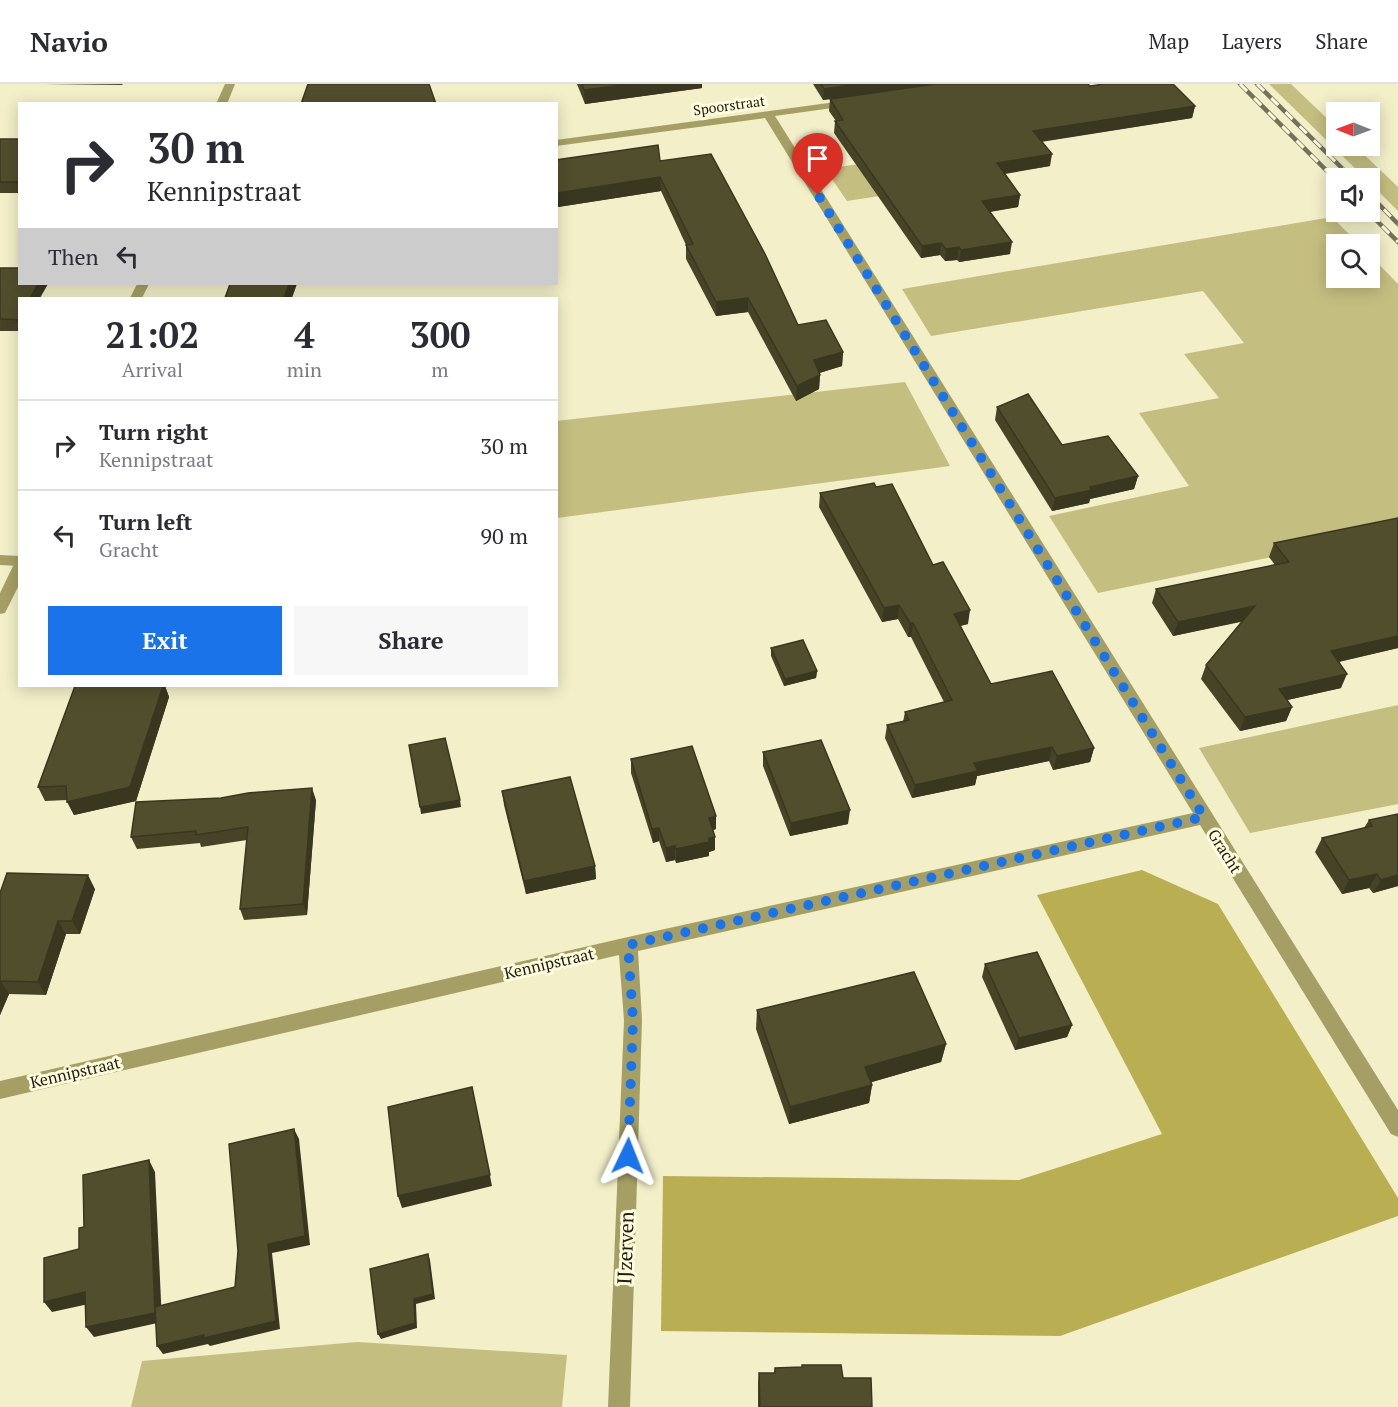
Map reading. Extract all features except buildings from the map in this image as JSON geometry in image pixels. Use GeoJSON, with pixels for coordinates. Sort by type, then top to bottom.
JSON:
{"type":"FeatureCollection","features":[{"type":"Feature","properties":{"kind":"street"},"geometry":{"type":"LineString","coordinates":[[223,102],[230,84]]}},
{"type":"Feature","properties":{"kind":"street","name":"Spoorstraat"},"geometry":{"type":"LineString","coordinates":[[558,144],[861,101]]}},
{"type":"Feature","properties":{"kind":"street","name":"Gracht"},"geometry":{"type":"LineString","coordinates":[[768,114],[1398,1128]]}},
{"type":"Feature","properties":{"kind":"street"},"geometry":{"type":"LineString","coordinates":[[0,560],[18,561]]}},
{"type":"Feature","properties":{"kind":"street"},"geometry":{"type":"LineString","coordinates":[[0,609],[18,570]]}},
{"type":"Feature","properties":{"kind":"street","name":"Kennipstraat"},"geometry":{"type":"LineString","coordinates":[[0,1090],[628,945],[1204,817]]}},
{"type":"Feature","properties":{"kind":"street","name":"IJzerven"},"geometry":{"type":"LineString","coordinates":[[619,1407],[633,1020],[628,945]]}},
{"type":"Feature","properties":{"kind":"shaded area"},"geometry":{"type":"Polygon","coordinates":[[[1269,84],[1291,84],[1326,117],[1326,140],[1269,84]]]}},
{"type":"Feature","properties":{"kind":"shaded area"},"geometry":{"type":"Polygon","coordinates":[[[973,147],[997,178],[847,201],[825,169],[973,147]]]}},
{"type":"Feature","properties":{"kind":"shaded area"},"geometry":{"type":"Polygon","coordinates":[[[1343,156],[1365,156],[1378,168],[1355,168],[1343,156]]]}},
{"type":"Feature","properties":{"kind":"shaded area"},"geometry":{"type":"Polygon","coordinates":[[[1380,170],[1398,187],[1398,211],[1380,193],[1380,170]]]}},
{"type":"Feature","properties":{"kind":"shaded area"},"geometry":{"type":"Polygon","coordinates":[[[1326,218],[1326,222],[1337,222],[1349,234],[1326,234],[1326,288],[1380,288],[1380,265],[1398,284],[1398,531],[1098,593],[1049,516],[1189,486],[1139,413],[1219,398],[1184,354],[1244,343],[1203,291],[931,336],[902,289],[1326,218]]]}},
{"type":"Feature","properties":{"kind":"shaded area"},"geometry":{"type":"Polygon","coordinates":[[[905,382],[950,466],[558,518],[558,421],[905,382]]]}},
{"type":"Feature","properties":{"kind":"shaded area"},"geometry":{"type":"Polygon","coordinates":[[[1398,705],[1398,804],[1250,833],[1199,748],[1398,705]]]}},
{"type":"Feature","properties":{"kind":"shaded area"},"geometry":{"type":"Polygon","coordinates":[[[1142,870],[1218,904],[1398,1198],[1398,1216],[1060,1336],[661,1331],[663,1176],[1019,1180],[1162,1134],[1037,895],[1142,870]]]}},
{"type":"Feature","properties":{"kind":"shaded area"},"geometry":{"type":"Polygon","coordinates":[[[357,1342],[567,1355],[562,1407],[131,1407],[142,1361],[357,1342]]]}},
{"type":"Feature","properties":{"kind":"railway"},"geometry":{"type":"LineString","coordinates":[[1240,84],[1326,170]]}},
{"type":"Feature","properties":{"kind":"railway"},"geometry":{"type":"LineString","coordinates":[[1257,84],[1342,168]]}},
{"type":"Feature","properties":{"kind":"railway"},"geometry":{"type":"LineString","coordinates":[[1380,205],[1398,224]]}},
{"type":"Feature","properties":{"kind":"railway"},"geometry":{"type":"LineString","coordinates":[[1378,222],[1398,242]]}},
{"type":"Feature","properties":{"kind":"route"},"geometry":{"type":"LineString","coordinates":[[628,1156],[633,1020],[628,945],[1204,817],[818,195]]}}]}
